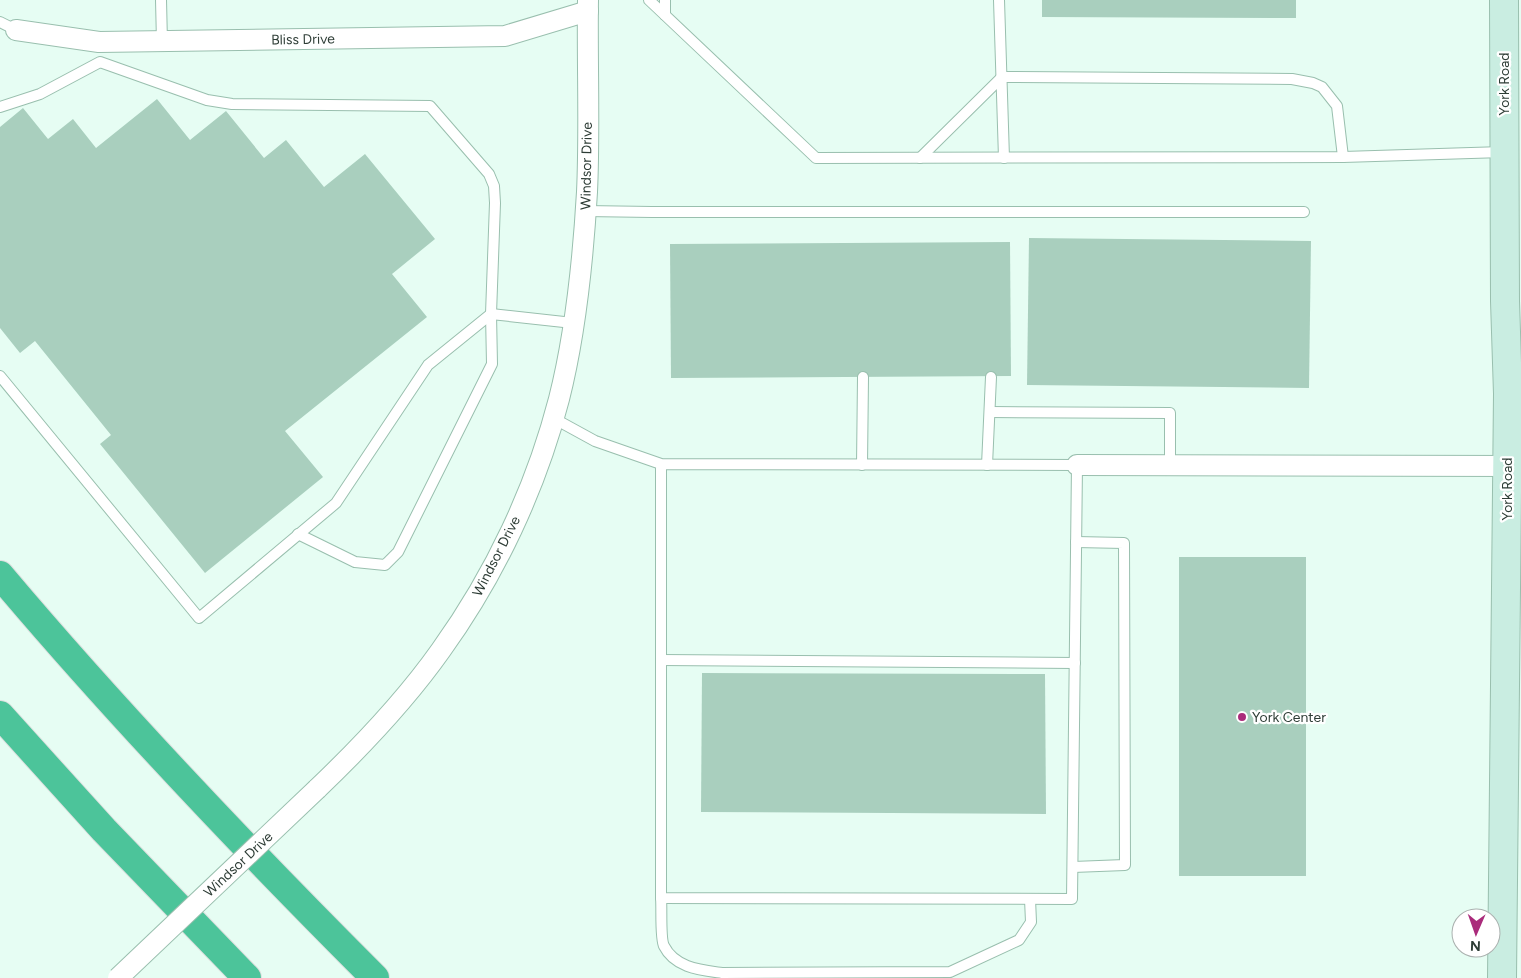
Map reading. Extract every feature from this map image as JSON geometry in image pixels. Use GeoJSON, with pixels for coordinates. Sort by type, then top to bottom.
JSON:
{"type":"FeatureCollection","features":[{"type":"Feature","properties":{"kind":"highway"},"geometry":{"type":"LineString","coordinates":[[0,575],[80,668],[141,734],[260,861],[374,978]]}},
{"type":"Feature","properties":{"kind":"highway"},"geometry":{"type":"LineString","coordinates":[[0,715],[104,830],[247,978]]}},
{"type":"Feature","properties":{"kind":"main road","name":"York Road"},"geometry":{"type":"LineString","coordinates":[[1502,978],[1514,466],[1508,394],[1504,152],[1504,0]]}},
{"type":"Feature","properties":{"kind":"street","name":"Bliss Drive"},"geometry":{"type":"LineString","coordinates":[[8,26],[100,42],[505,36],[588,5]]}},
{"type":"Feature","properties":{"kind":"street","name":"Windsor Drive"},"geometry":{"type":"LineString","coordinates":[[118,978],[360,748],[394,710],[441,650],[470,606],[512,527],[533,480],[553,418],[563,381],[578,289],[587,191],[588,5]]}},
{"type":"Feature","properties":{"kind":"street"},"geometry":{"type":"LineString","coordinates":[[1077,465],[1514,466]]}},
{"type":"Feature","properties":{"kind":"lane"},"geometry":{"type":"LineString","coordinates":[[161,0],[162,42]]}},
{"type":"Feature","properties":{"kind":"lane"},"geometry":{"type":"LineString","coordinates":[[650,0],[816,158],[1343,157],[1504,152]]}},
{"type":"Feature","properties":{"kind":"lane"},"geometry":{"type":"LineString","coordinates":[[665,0],[665,15]]}},
{"type":"Feature","properties":{"kind":"lane"},"geometry":{"type":"LineString","coordinates":[[999,0],[1004,158]]}},
{"type":"Feature","properties":{"kind":"lane"},"geometry":{"type":"LineString","coordinates":[[100,42],[100,62]]}},
{"type":"Feature","properties":{"kind":"lane"},"geometry":{"type":"LineString","coordinates":[[0,108],[40,94],[100,62],[207,100],[255,104],[430,106],[489,174],[494,186],[491,314],[492,364],[398,552],[384,565],[355,562],[298,534]]}},
{"type":"Feature","properties":{"kind":"lane"},"geometry":{"type":"LineString","coordinates":[[920,158],[1002,77],[1292,79],[1313,83],[1322,87],[1337,106],[1343,157]]}},
{"type":"Feature","properties":{"kind":"lane"},"geometry":{"type":"LineString","coordinates":[[585,211],[1304,212]]}},
{"type":"Feature","properties":{"kind":"lane"},"geometry":{"type":"LineString","coordinates":[[0,376],[199,618],[336,502],[428,365],[491,314],[573,322]]}},
{"type":"Feature","properties":{"kind":"lane"},"geometry":{"type":"LineString","coordinates":[[987,464],[991,376]]}},
{"type":"Feature","properties":{"kind":"lane"},"geometry":{"type":"LineString","coordinates":[[862,465],[863,377]]}},
{"type":"Feature","properties":{"kind":"lane"},"geometry":{"type":"LineString","coordinates":[[990,412],[1170,413],[1170,465]]}},
{"type":"Feature","properties":{"kind":"lane"},"geometry":{"type":"LineString","coordinates":[[553,418],[595,441],[661,464],[1077,465],[1072,899],[662,898]]}},
{"type":"Feature","properties":{"kind":"lane"},"geometry":{"type":"LineString","coordinates":[[661,464],[663,945],[675,959],[694,969],[722,972],[950,972],[1019,940],[1031,922],[1030,899]]}},
{"type":"Feature","properties":{"kind":"lane"},"geometry":{"type":"LineString","coordinates":[[1072,867],[1125,865],[1124,543],[1076,542]]}},
{"type":"Feature","properties":{"kind":"lane"},"geometry":{"type":"LineString","coordinates":[[662,660],[1075,663]]}},
{"type":"Feature","properties":{"kind":"building"},"geometry":{"type":"Polygon","coordinates":[[[1042,0],[1296,0],[1296,18],[1042,17],[1042,0]]]}},
{"type":"Feature","properties":{"kind":"building"},"geometry":{"type":"Polygon","coordinates":[[[157,99],[190,140],[226,111],[264,158],[286,140],[324,187],[365,154],[435,239],[392,274],[427,317],[285,431],[323,477],[205,573],[100,444],[111,435],[35,341],[20,353],[0,328],[0,127],[23,108],[48,139],[73,119],[96,148],[157,99]]]}},
{"type":"Feature","properties":{"kind":"building"},"geometry":{"type":"Polygon","coordinates":[[[1029,238],[1311,241],[1309,388],[1027,385],[1029,238]]]}},
{"type":"Feature","properties":{"kind":"building"},"geometry":{"type":"Polygon","coordinates":[[[1010,242],[1011,376],[671,378],[670,244],[1010,242]]]}},
{"type":"Feature","properties":{"kind":"building","name":"York Center"},"geometry":{"type":"Polygon","coordinates":[[[1179,557],[1306,557],[1306,876],[1179,876],[1179,557]]]}},
{"type":"Feature","properties":{"kind":"building"},"geometry":{"type":"Polygon","coordinates":[[[702,673],[1045,674],[1046,814],[701,812],[702,673]]]}},
{"type":"Feature","properties":{"kind":"place","name":"York Center"},"geometry":{"type":"Point","coordinates":[1242,717]}}]}
